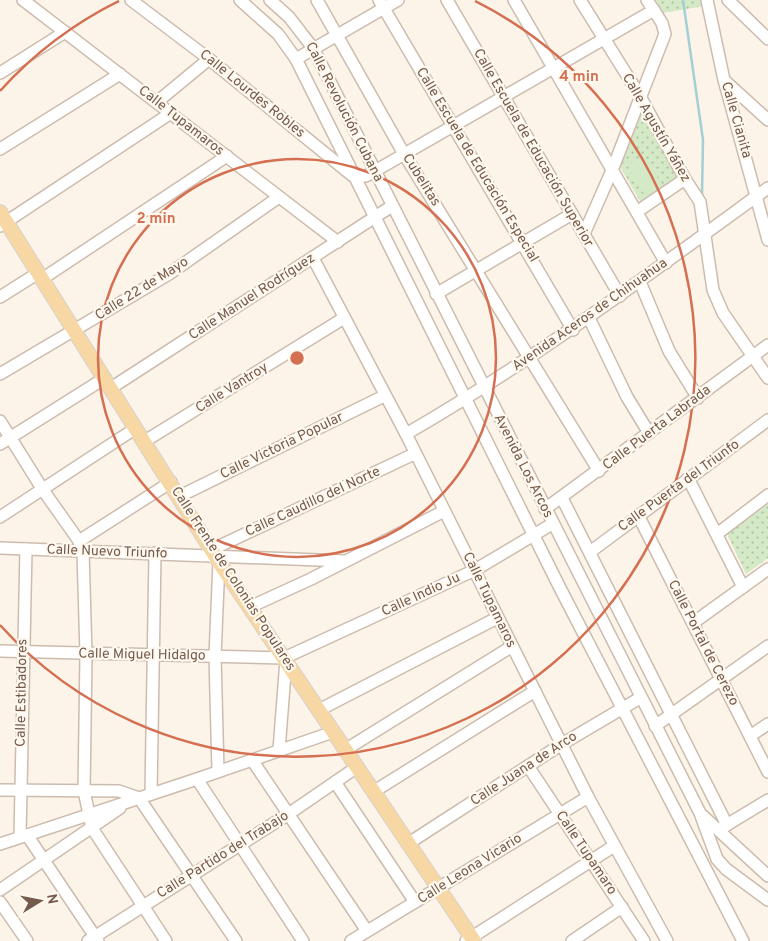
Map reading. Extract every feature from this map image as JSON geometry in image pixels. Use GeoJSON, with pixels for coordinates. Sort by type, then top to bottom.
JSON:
{"type":"FeatureCollection","features":[{"type":"Feature","properties":{"kind":"main road","name":"Calle Frente de Colonias Populares"},"geometry":{"type":"LineString","coordinates":[[2,220],[75,330],[215,555],[409,843],[470,940]]}},
{"type":"Feature","properties":{"kind":"street","name":"Calle Tupamaros"},"geometry":{"type":"LineString","coordinates":[[23,0],[338,242]]}},
{"type":"Feature","properties":{"kind":"street","name":"Calle Lourdes Robles"},"geometry":{"type":"LineString","coordinates":[[131,0],[209,59],[353,176]]}},
{"type":"Feature","properties":{"kind":"street"},"geometry":{"type":"LineString","coordinates":[[240,0],[278,34],[296,59],[534,535],[743,941]]}},
{"type":"Feature","properties":{"kind":"street","name":"Calle Revolución Cubana"},"geometry":{"type":"LineString","coordinates":[[270,0],[289,17],[313,48],[392,206]]}},
{"type":"Feature","properties":{"kind":"street","name":"Cubelitas"},"geometry":{"type":"LineString","coordinates":[[317,0],[404,154],[600,471]]}},
{"type":"Feature","properties":{"kind":"street"},"geometry":{"type":"LineString","coordinates":[[296,59],[381,4],[398,0]]}},
{"type":"Feature","properties":{"kind":"street","name":"Calle Escuela de Educación Superior"},"geometry":{"type":"LineString","coordinates":[[447,0],[620,296]]}},
{"type":"Feature","properties":{"kind":"street"},"geometry":{"type":"LineString","coordinates":[[514,0],[638,211],[666,263]]}},
{"type":"Feature","properties":{"kind":"street","name":"Calle Agustín Yáñez"},"geometry":{"type":"LineString","coordinates":[[580,0],[640,96],[685,179],[702,206],[704,234],[713,290],[723,313],[768,378]]}},
{"type":"Feature","properties":{"kind":"street"},"geometry":{"type":"LineString","coordinates":[[584,234],[613,168],[665,34],[662,23],[647,0]]}},
{"type":"Feature","properties":{"kind":"street","name":"Calle Cianita"},"geometry":{"type":"LineString","coordinates":[[707,0],[724,80],[768,240]]}},
{"type":"Feature","properties":{"kind":"street"},"geometry":{"type":"LineString","coordinates":[[728,0],[768,39]]}},
{"type":"Feature","properties":{"kind":"street","name":"Calle Escuela de Educación Especial"},"geometry":{"type":"LineString","coordinates":[[381,4],[573,330]]}},
{"type":"Feature","properties":{"kind":"street"},"geometry":{"type":"LineString","coordinates":[[353,176],[366,176],[654,10]]}},
{"type":"Feature","properties":{"kind":"street"},"geometry":{"type":"LineString","coordinates":[[0,73],[65,32]]}},
{"type":"Feature","properties":{"kind":"street"},"geometry":{"type":"LineString","coordinates":[[157,102],[209,59]]}},
{"type":"Feature","properties":{"kind":"street"},"geometry":{"type":"LineString","coordinates":[[0,149],[120,74]]}},
{"type":"Feature","properties":{"kind":"street"},"geometry":{"type":"LineString","coordinates":[[724,80],[768,120]]}},
{"type":"Feature","properties":{"kind":"street"},"geometry":{"type":"LineString","coordinates":[[2,220],[171,113]]}},
{"type":"Feature","properties":{"kind":"street"},"geometry":{"type":"LineString","coordinates":[[0,297],[40,276],[227,156]]}},
{"type":"Feature","properties":{"kind":"street"},"geometry":{"type":"LineString","coordinates":[[638,211],[685,179]]}},
{"type":"Feature","properties":{"kind":"street","name":"Avenida Aceros de Chihuahua"},"geometry":{"type":"LineString","coordinates":[[406,434],[484,388],[573,330],[768,188]]}},
{"type":"Feature","properties":{"kind":"street","name":"Calle 22 de Mayo"},"geometry":{"type":"LineString","coordinates":[[0,374],[168,274],[279,197]]}},
{"type":"Feature","properties":{"kind":"street","name":"Calle Manuel Rodríguez"},"geometry":{"type":"LineString","coordinates":[[0,444],[108,383],[313,258],[392,206]]}},
{"type":"Feature","properties":{"kind":"street","name":"Avenida Los Arcos"},"geometry":{"type":"LineString","coordinates":[[392,206],[700,813],[768,876]]}},
{"type":"Feature","properties":{"kind":"street"},"geometry":{"type":"LineString","coordinates":[[436,294],[476,268],[572,214]]}},
{"type":"Feature","properties":{"kind":"street","name":"Calle Tupamaros"},"geometry":{"type":"LineString","coordinates":[[313,258],[384,396],[406,434],[414,454],[475,570],[497,618],[588,797],[667,941]]}},
{"type":"Feature","properties":{"kind":"street"},"geometry":{"type":"LineString","coordinates":[[640,282],[669,351],[698,398]]}},
{"type":"Feature","properties":{"kind":"street","name":"Calle Vantroy"},"geometry":{"type":"LineString","coordinates":[[145,441],[344,318]]}},
{"type":"Feature","properties":{"kind":"street"},"geometry":{"type":"LineString","coordinates":[[589,318],[627,397],[649,433]]}},
{"type":"Feature","properties":{"kind":"street","name":"Calle Puerta Labrada"},"geometry":{"type":"LineString","coordinates":[[545,509],[600,471],[768,345]]}},
{"type":"Feature","properties":{"kind":"street","name":"Calle Victoria Popular"},"geometry":{"type":"LineString","coordinates":[[180,496],[384,396]]}},
{"type":"Feature","properties":{"kind":"street"},"geometry":{"type":"LineString","coordinates":[[0,420],[43,490],[81,546],[86,655],[84,791],[88,815],[92,828],[166,941]]}},
{"type":"Feature","properties":{"kind":"street","name":"Calle Puerta del Triunfo"},"geometry":{"type":"LineString","coordinates":[[590,552],[768,420]]}},
{"type":"Feature","properties":{"kind":"street"},"geometry":{"type":"LineString","coordinates":[[0,517],[136,428]]}},
{"type":"Feature","properties":{"kind":"street","name":"Calle Caudillo del Norte"},"geometry":{"type":"LineString","coordinates":[[215,555],[414,454]]}},
{"type":"Feature","properties":{"kind":"street"},"geometry":{"type":"LineString","coordinates":[[688,478],[742,587]]}},
{"type":"Feature","properties":{"kind":"street"},"geometry":{"type":"LineString","coordinates":[[81,546],[171,482]]}},
{"type":"Feature","properties":{"kind":"street"},"geometry":{"type":"LineString","coordinates":[[717,534],[768,495]]}},
{"type":"Feature","properties":{"kind":"street","name":"Avenida Los Arcos"},"geometry":{"type":"LineString","coordinates":[[562,498],[672,716],[718,830],[714,852],[722,864],[768,900]]}},
{"type":"Feature","properties":{"kind":"street"},"geometry":{"type":"LineString","coordinates":[[250,607],[311,579],[444,511]]}},
{"type":"Feature","properties":{"kind":"street","name":"Calle Portal de Cerezo"},"geometry":{"type":"LineString","coordinates":[[638,515],[768,772]]}},
{"type":"Feature","properties":{"kind":"street","name":"Calle Indio Ju"},"geometry":{"type":"LineString","coordinates":[[285,659],[475,570],[552,524]]}},
{"type":"Feature","properties":{"kind":"street","name":"Calle Nuevo Triunfo"},"geometry":{"type":"LineString","coordinates":[[0,548],[26,549],[81,546],[155,554],[345,560]]}},
{"type":"Feature","properties":{"kind":"street","name":"Calle Estibadores"},"geometry":{"type":"LineString","coordinates":[[23,836],[20,790],[26,549]]}},
{"type":"Feature","properties":{"kind":"street"},"geometry":{"type":"LineString","coordinates":[[151,794],[155,554]]}},
{"type":"Feature","properties":{"kind":"street"},"geometry":{"type":"LineString","coordinates":[[215,555],[218,771]]}},
{"type":"Feature","properties":{"kind":"street"},"geometry":{"type":"LineString","coordinates":[[693,623],[768,569]]}},
{"type":"Feature","properties":{"kind":"street"},"geometry":{"type":"LineString","coordinates":[[319,710],[497,618]]}},
{"type":"Feature","properties":{"kind":"street"},"geometry":{"type":"LineString","coordinates":[[345,750],[511,646]]}},
{"type":"Feature","properties":{"kind":"street"},"geometry":{"type":"LineString","coordinates":[[655,726],[672,716],[768,646]]}},
{"type":"Feature","properties":{"kind":"street","name":"Calle Miguel Hidalgo"},"geometry":{"type":"LineString","coordinates":[[0,651],[86,655],[215,656],[285,659]]}},
{"type":"Feature","properties":{"kind":"street"},"geometry":{"type":"LineString","coordinates":[[279,750],[285,659]]}},
{"type":"Feature","properties":{"kind":"street"},"geometry":{"type":"LineString","coordinates":[[373,792],[535,692]]}},
{"type":"Feature","properties":{"kind":"street","name":"Calle Juana de Arco"},"geometry":{"type":"LineString","coordinates":[[409,843],[562,744],[640,698]]}},
{"type":"Feature","properties":{"kind":"street"},"geometry":{"type":"LineString","coordinates":[[750,736],[768,724]]}},
{"type":"Feature","properties":{"kind":"street"},"geometry":{"type":"LineString","coordinates":[[0,844],[333,732]]}},
{"type":"Feature","properties":{"kind":"street"},"geometry":{"type":"LineString","coordinates":[[252,760],[287,815],[367,931]]}},
{"type":"Feature","properties":{"kind":"street","name":"Calle Tupamaro"},"geometry":{"type":"LineString","coordinates":[[528,766],[644,941]]}},
{"type":"Feature","properties":{"kind":"street","name":"Calle Partido del Trabajo"},"geometry":{"type":"LineString","coordinates":[[94,939],[142,906],[287,815],[357,767]]}},
{"type":"Feature","properties":{"kind":"street"},"geometry":{"type":"LineString","coordinates":[[197,779],[303,941]]}},
{"type":"Feature","properties":{"kind":"street"},"geometry":{"type":"LineString","coordinates":[[336,782],[415,902]]}},
{"type":"Feature","properties":{"kind":"street"},"geometry":{"type":"LineString","coordinates":[[0,790],[119,791],[135,800],[192,876],[236,941]]}},
{"type":"Feature","properties":{"kind":"street","name":"Calle Leona Vicario"},"geometry":{"type":"LineString","coordinates":[[351,941],[588,797]]}},
{"type":"Feature","properties":{"kind":"street"},"geometry":{"type":"LineString","coordinates":[[0,890],[135,800]]}},
{"type":"Feature","properties":{"kind":"street"},"geometry":{"type":"LineString","coordinates":[[718,830],[768,800]]}},
{"type":"Feature","properties":{"kind":"street"},"geometry":{"type":"LineString","coordinates":[[23,836],[44,861],[94,939]]}},
{"type":"Feature","properties":{"kind":"street"},"geometry":{"type":"LineString","coordinates":[[470,940],[614,846]]}},
{"type":"Feature","properties":{"kind":"street"},"geometry":{"type":"LineString","coordinates":[[0,902],[26,941]]}},
{"type":"Feature","properties":{"kind":"street"},"geometry":{"type":"LineString","coordinates":[[572,941],[622,907]]}},
{"type":"Feature","properties":{"kind":"green space"},"geometry":{"type":"Polygon","coordinates":[[[656,0],[704,0],[705,6],[662,13],[656,0]]]}},
{"type":"Feature","properties":{"kind":"green space"},"geometry":{"type":"Polygon","coordinates":[[[641,111],[679,180],[641,203],[618,163],[638,112],[641,111]]]}},
{"type":"Feature","properties":{"kind":"green space"},"geometry":{"type":"Polygon","coordinates":[[[644,155],[663,186],[646,197],[627,165],[644,155]]]}},
{"type":"Feature","properties":{"kind":"green space"},"geometry":{"type":"Polygon","coordinates":[[[768,504],[768,558],[746,574],[727,534],[768,504]]]}},
{"type":"Feature","properties":{"kind":"waterway"},"geometry":{"type":"LineString","coordinates":[[683,0],[703,140],[702,195]]}}]}
